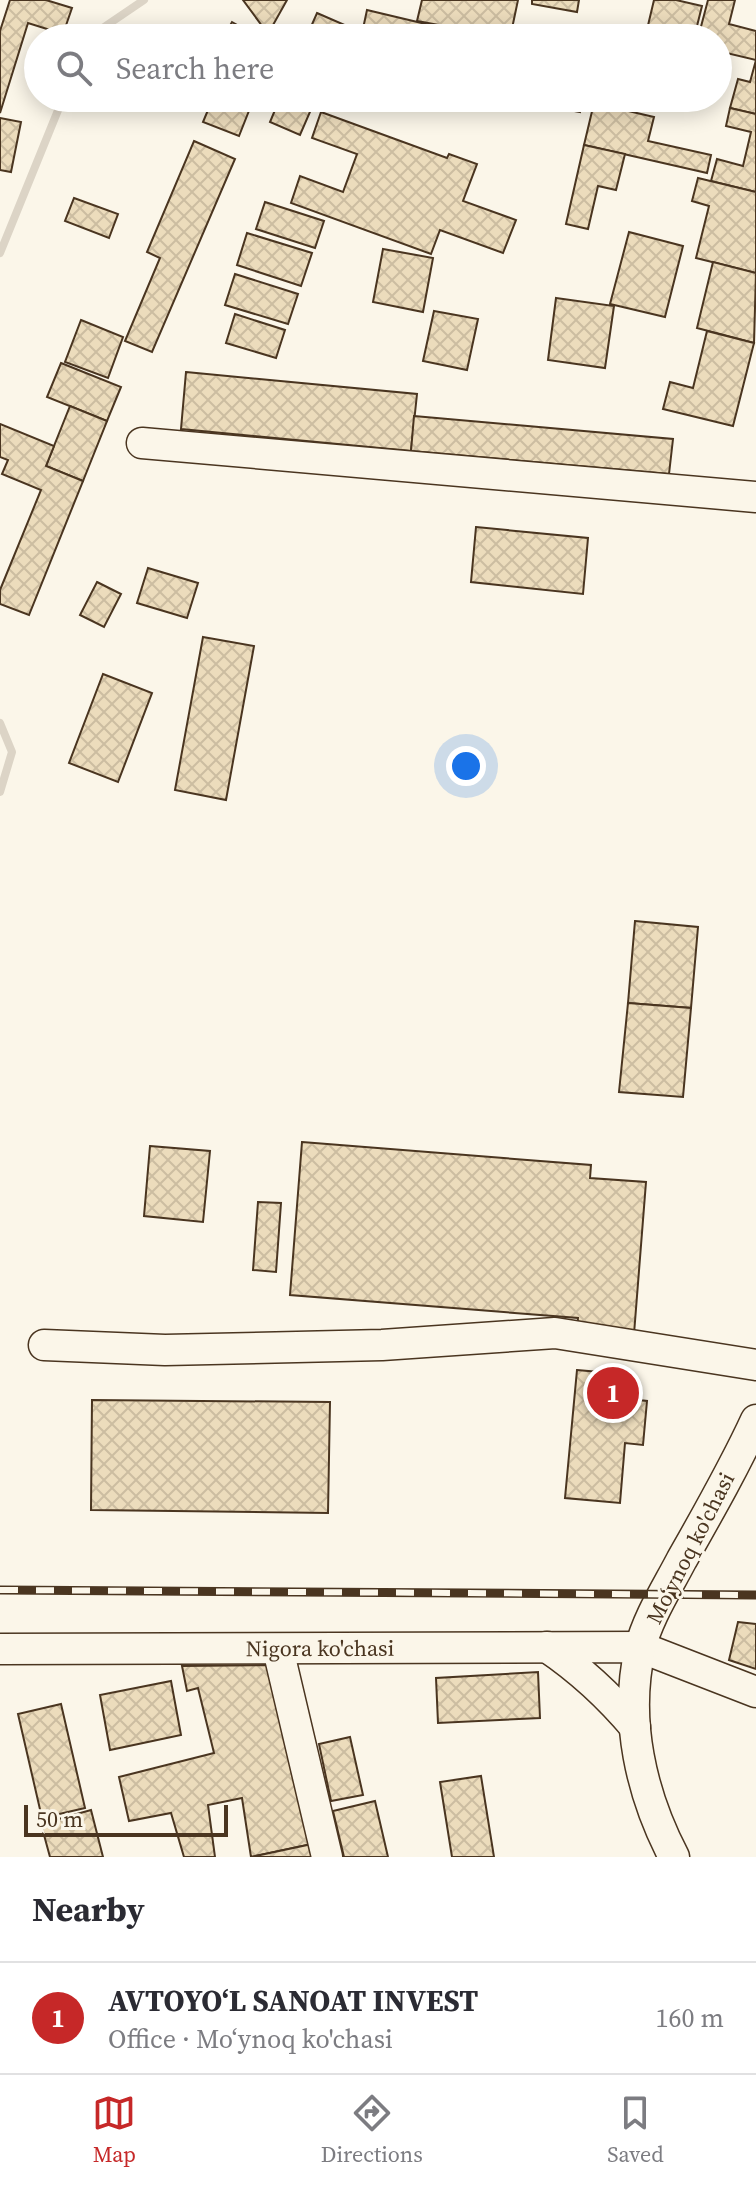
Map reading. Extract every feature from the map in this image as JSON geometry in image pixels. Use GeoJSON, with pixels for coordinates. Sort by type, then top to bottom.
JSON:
{"type":"FeatureCollection","features":[{"type":"Feature","properties":{"kind":"street"},"geometry":{"type":"LineString","coordinates":[[142,443],[756,497]]}},
{"type":"Feature","properties":{"kind":"street"},"geometry":{"type":"LineString","coordinates":[[44,1345],[165,1350],[382,1345],[555,1333],[756,1365]]}},
{"type":"Feature","properties":{"kind":"street","name":"Moʻynoq ko'chasi"},"geometry":{"type":"LineString","coordinates":[[674,1857],[649,1800],[639,1761],[635,1727],[640,1647],[663,1594],[753,1433]]}},
{"type":"Feature","properties":{"kind":"street"},"geometry":{"type":"LineString","coordinates":[[547,1647],[575,1666],[635,1727]]}},
{"type":"Feature","properties":{"kind":"street"},"geometry":{"type":"LineString","coordinates":[[640,1647],[756,1692]]}},
{"type":"Feature","properties":{"kind":"street","name":"Nigora ko'chasi"},"geometry":{"type":"LineString","coordinates":[[0,1649],[640,1647]]}},
{"type":"Feature","properties":{"kind":"street"},"geometry":{"type":"LineString","coordinates":[[278,1649],[327,1857]]}},
{"type":"Feature","properties":{"kind":"building"},"geometry":{"type":"Polygon","coordinates":[[[10,0],[46,0],[72,8],[66,24],[24,24],[24,36],[0,113],[0,31],[10,0]]]}},
{"type":"Feature","properties":{"kind":"building"},"geometry":{"type":"Polygon","coordinates":[[[243,0],[287,0],[274,24],[261,24],[243,0]]]}},
{"type":"Feature","properties":{"kind":"building"},"geometry":{"type":"Polygon","coordinates":[[[422,0],[518,0],[513,24],[433,24],[417,21],[422,0]]]}},
{"type":"Feature","properties":{"kind":"building"},"geometry":{"type":"Polygon","coordinates":[[[532,0],[579,0],[577,12],[532,4],[532,0]]]}},
{"type":"Feature","properties":{"kind":"building"},"geometry":{"type":"Polygon","coordinates":[[[654,0],[676,0],[702,6],[698,24],[648,24],[654,0]]]}},
{"type":"Feature","properties":{"kind":"building"},"geometry":{"type":"Polygon","coordinates":[[[708,0],[735,0],[729,24],[702,24],[708,0]]]}},
{"type":"Feature","properties":{"kind":"building"},"geometry":{"type":"Polygon","coordinates":[[[367,10],[426,24],[364,24],[367,10]]]}},
{"type":"Feature","properties":{"kind":"building"},"geometry":{"type":"Polygon","coordinates":[[[317,13],[342,24],[312,24],[317,13]]]}},
{"type":"Feature","properties":{"kind":"building"},"geometry":{"type":"Polygon","coordinates":[[[732,25],[756,31],[756,60],[732,54],[732,25]]]}},
{"type":"Feature","properties":{"kind":"building"},"geometry":{"type":"Polygon","coordinates":[[[756,60],[756,114],[732,108],[738,79],[750,82],[756,60]]]}},
{"type":"Feature","properties":{"kind":"building"},"geometry":{"type":"Polygon","coordinates":[[[732,108],[756,114],[756,192],[711,181],[717,159],[743,166],[751,132],[726,126],[732,108]]]}},
{"type":"Feature","properties":{"kind":"building"},"geometry":{"type":"Polygon","coordinates":[[[207,112],[248,112],[239,136],[203,122],[207,112]]]}},
{"type":"Feature","properties":{"kind":"building"},"geometry":{"type":"Polygon","coordinates":[[[274,112],[310,112],[300,135],[270,122],[274,112]]]}},
{"type":"Feature","properties":{"kind":"building"},"geometry":{"type":"Polygon","coordinates":[[[321,112],[447,158],[449,154],[477,164],[463,201],[516,220],[503,253],[440,230],[431,254],[291,203],[300,176],[343,192],[357,154],[312,138],[321,112]]]}},
{"type":"Feature","properties":{"kind":"building"},"geometry":{"type":"Polygon","coordinates":[[[592,112],[633,112],[654,117],[648,141],[711,155],[707,173],[584,145],[592,112]]]}},
{"type":"Feature","properties":{"kind":"building"},"geometry":{"type":"Polygon","coordinates":[[[0,118],[21,122],[11,172],[0,170],[0,118]]]}},
{"type":"Feature","properties":{"kind":"building"},"geometry":{"type":"Polygon","coordinates":[[[194,141],[235,159],[152,352],[125,341],[160,258],[147,252],[194,141]]]}},
{"type":"Feature","properties":{"kind":"building"},"geometry":{"type":"Polygon","coordinates":[[[584,145],[625,154],[616,190],[598,186],[588,229],[566,224],[584,145]]]}},
{"type":"Feature","properties":{"kind":"building"},"geometry":{"type":"Polygon","coordinates":[[[698,178],[756,192],[756,273],[696,258],[709,206],[692,201],[698,178]]]}},
{"type":"Feature","properties":{"kind":"building"},"geometry":{"type":"Polygon","coordinates":[[[74,198],[118,214],[109,238],[65,221],[74,198]]]}},
{"type":"Feature","properties":{"kind":"building"},"geometry":{"type":"Polygon","coordinates":[[[265,202],[324,221],[315,248],[256,229],[265,202]]]}},
{"type":"Feature","properties":{"kind":"building"},"geometry":{"type":"Polygon","coordinates":[[[629,232],[683,246],[665,317],[610,304],[629,232]]]}},
{"type":"Feature","properties":{"kind":"building"},"geometry":{"type":"Polygon","coordinates":[[[247,233],[312,253],[301,286],[237,265],[247,233]]]}},
{"type":"Feature","properties":{"kind":"building"},"geometry":{"type":"Polygon","coordinates":[[[383,249],[433,258],[423,312],[373,302],[383,249]]]}},
{"type":"Feature","properties":{"kind":"building"},"geometry":{"type":"Polygon","coordinates":[[[713,262],[756,273],[754,343],[697,328],[713,262]]]}},
{"type":"Feature","properties":{"kind":"building"},"geometry":{"type":"Polygon","coordinates":[[[235,274],[298,294],[288,324],[225,305],[235,274]]]}},
{"type":"Feature","properties":{"kind":"building"},"geometry":{"type":"Polygon","coordinates":[[[556,298],[614,306],[605,368],[548,360],[556,298]]]}},
{"type":"Feature","properties":{"kind":"building"},"geometry":{"type":"Polygon","coordinates":[[[434,311],[478,319],[467,370],[423,361],[434,311]]]}},
{"type":"Feature","properties":{"kind":"building"},"geometry":{"type":"Polygon","coordinates":[[[235,314],[285,330],[276,358],[226,343],[235,314]]]}},
{"type":"Feature","properties":{"kind":"building"},"geometry":{"type":"Polygon","coordinates":[[[81,320],[123,337],[108,378],[65,362],[81,320]]]}},
{"type":"Feature","properties":{"kind":"building"},"geometry":{"type":"Polygon","coordinates":[[[707,331],[754,343],[733,426],[663,409],[670,382],[693,388],[707,331]]]}},
{"type":"Feature","properties":{"kind":"building"},"geometry":{"type":"Polygon","coordinates":[[[61,363],[121,387],[107,421],[47,397],[61,363]]]}},
{"type":"Feature","properties":{"kind":"building"},"geometry":{"type":"Polygon","coordinates":[[[186,372],[417,394],[411,451],[181,429],[186,372]]]}},
{"type":"Feature","properties":{"kind":"building"},"geometry":{"type":"Polygon","coordinates":[[[70,406],[107,421],[83,481],[46,466],[70,406]]]}},
{"type":"Feature","properties":{"kind":"building"},"geometry":{"type":"Polygon","coordinates":[[[414,416],[673,439],[669,474],[411,451],[414,416]]]}},
{"type":"Feature","properties":{"kind":"building"},"geometry":{"type":"Polygon","coordinates":[[[0,424],[54,446],[46,466],[83,481],[29,615],[0,604],[0,590],[41,490],[2,474],[8,460],[0,457],[0,424]]]}},
{"type":"Feature","properties":{"kind":"building"},"geometry":{"type":"Polygon","coordinates":[[[476,527],[588,538],[583,594],[471,582],[476,527]]]}},
{"type":"Feature","properties":{"kind":"building"},"geometry":{"type":"Polygon","coordinates":[[[148,568],[198,583],[187,618],[137,603],[148,568]]]}},
{"type":"Feature","properties":{"kind":"building"},"geometry":{"type":"Polygon","coordinates":[[[97,582],[121,594],[104,627],[80,615],[97,582]]]}},
{"type":"Feature","properties":{"kind":"building"},"geometry":{"type":"Polygon","coordinates":[[[203,637],[254,646],[226,800],[175,790],[203,637]]]}},
{"type":"Feature","properties":{"kind":"building"},"geometry":{"type":"Polygon","coordinates":[[[103,674],[152,693],[118,782],[69,763],[103,674]]]}},
{"type":"Feature","properties":{"kind":"building"},"geometry":{"type":"Polygon","coordinates":[[[635,921],[698,927],[691,1008],[628,1003],[635,921]]]}},
{"type":"Feature","properties":{"kind":"building"},"geometry":{"type":"Polygon","coordinates":[[[628,1003],[691,1008],[683,1097],[619,1092],[628,1003]]]}},
{"type":"Feature","properties":{"kind":"building"},"geometry":{"type":"Polygon","coordinates":[[[302,1142],[591,1165],[590,1178],[646,1182],[634,1334],[577,1330],[578,1318],[290,1295],[302,1142]]]}},
{"type":"Feature","properties":{"kind":"building"},"geometry":{"type":"Polygon","coordinates":[[[150,1146],[210,1151],[203,1222],[144,1216],[150,1146]]]}},
{"type":"Feature","properties":{"kind":"building"},"geometry":{"type":"Polygon","coordinates":[[[258,1202],[281,1203],[276,1272],[253,1270],[258,1202]]]}},
{"type":"Feature","properties":{"kind":"building"},"geometry":{"type":"Polygon","coordinates":[[[577,1370],[633,1375],[630,1399],[647,1401],[643,1445],[625,1443],[620,1503],[565,1498],[577,1370]]]}},
{"type":"Feature","properties":{"kind":"building"},"geometry":{"type":"Polygon","coordinates":[[[92,1400],[330,1402],[328,1513],[91,1510],[92,1400]]]}},
{"type":"Feature","properties":{"kind":"building"},"geometry":{"type":"Polygon","coordinates":[[[738,1622],[756,1624],[756,1669],[729,1660],[738,1622]]]}},
{"type":"Feature","properties":{"kind":"building"},"geometry":{"type":"Polygon","coordinates":[[[272,1665],[312,1844],[251,1857],[242,1798],[208,1805],[215,1857],[184,1857],[171,1813],[129,1821],[119,1777],[214,1753],[198,1688],[187,1691],[182,1666],[272,1665]]]}},
{"type":"Feature","properties":{"kind":"building"},"geometry":{"type":"Polygon","coordinates":[[[538,1672],[540,1718],[438,1723],[436,1678],[538,1672]]]}},
{"type":"Feature","properties":{"kind":"building"},"geometry":{"type":"Polygon","coordinates":[[[171,1681],[181,1735],[110,1750],[100,1695],[171,1681]]]}},
{"type":"Feature","properties":{"kind":"building"},"geometry":{"type":"Polygon","coordinates":[[[61,1704],[85,1808],[42,1818],[18,1714],[61,1704]]]}},
{"type":"Feature","properties":{"kind":"building"},"geometry":{"type":"Polygon","coordinates":[[[350,1737],[363,1795],[331,1801],[319,1744],[350,1737]]]}},
{"type":"Feature","properties":{"kind":"building"},"geometry":{"type":"Polygon","coordinates":[[[481,1776],[494,1857],[452,1857],[440,1782],[481,1776]]]}},
{"type":"Feature","properties":{"kind":"building"},"geometry":{"type":"Polygon","coordinates":[[[375,1801],[388,1857],[344,1857],[333,1811],[375,1801]]]}},
{"type":"Feature","properties":{"kind":"building"},"geometry":{"type":"Polygon","coordinates":[[[91,1810],[103,1857],[50,1857],[41,1824],[91,1810]]]}},
{"type":"Feature","properties":{"kind":"building"},"geometry":{"type":"Polygon","coordinates":[[[312,1844],[314,1857],[251,1857],[312,1844]]]}},
{"type":"Feature","properties":{"kind":"waterway"},"geometry":{"type":"LineString","coordinates":[[109,24],[144,0]]}},
{"type":"Feature","properties":{"kind":"waterway"},"geometry":{"type":"LineString","coordinates":[[0,253],[57,112]]}},
{"type":"Feature","properties":{"kind":"waterway"},"geometry":{"type":"LineString","coordinates":[[0,723],[12,752],[0,792]]}},
{"type":"Feature","properties":{"kind":"railway"},"geometry":{"type":"LineString","coordinates":[[0,1590],[756,1595]]}},
{"type":"Feature","properties":{"kind":"place","name":"AVTOYO‘L SANOAT INVEST"},"geometry":{"type":"Point","coordinates":[613,1393]}}]}
